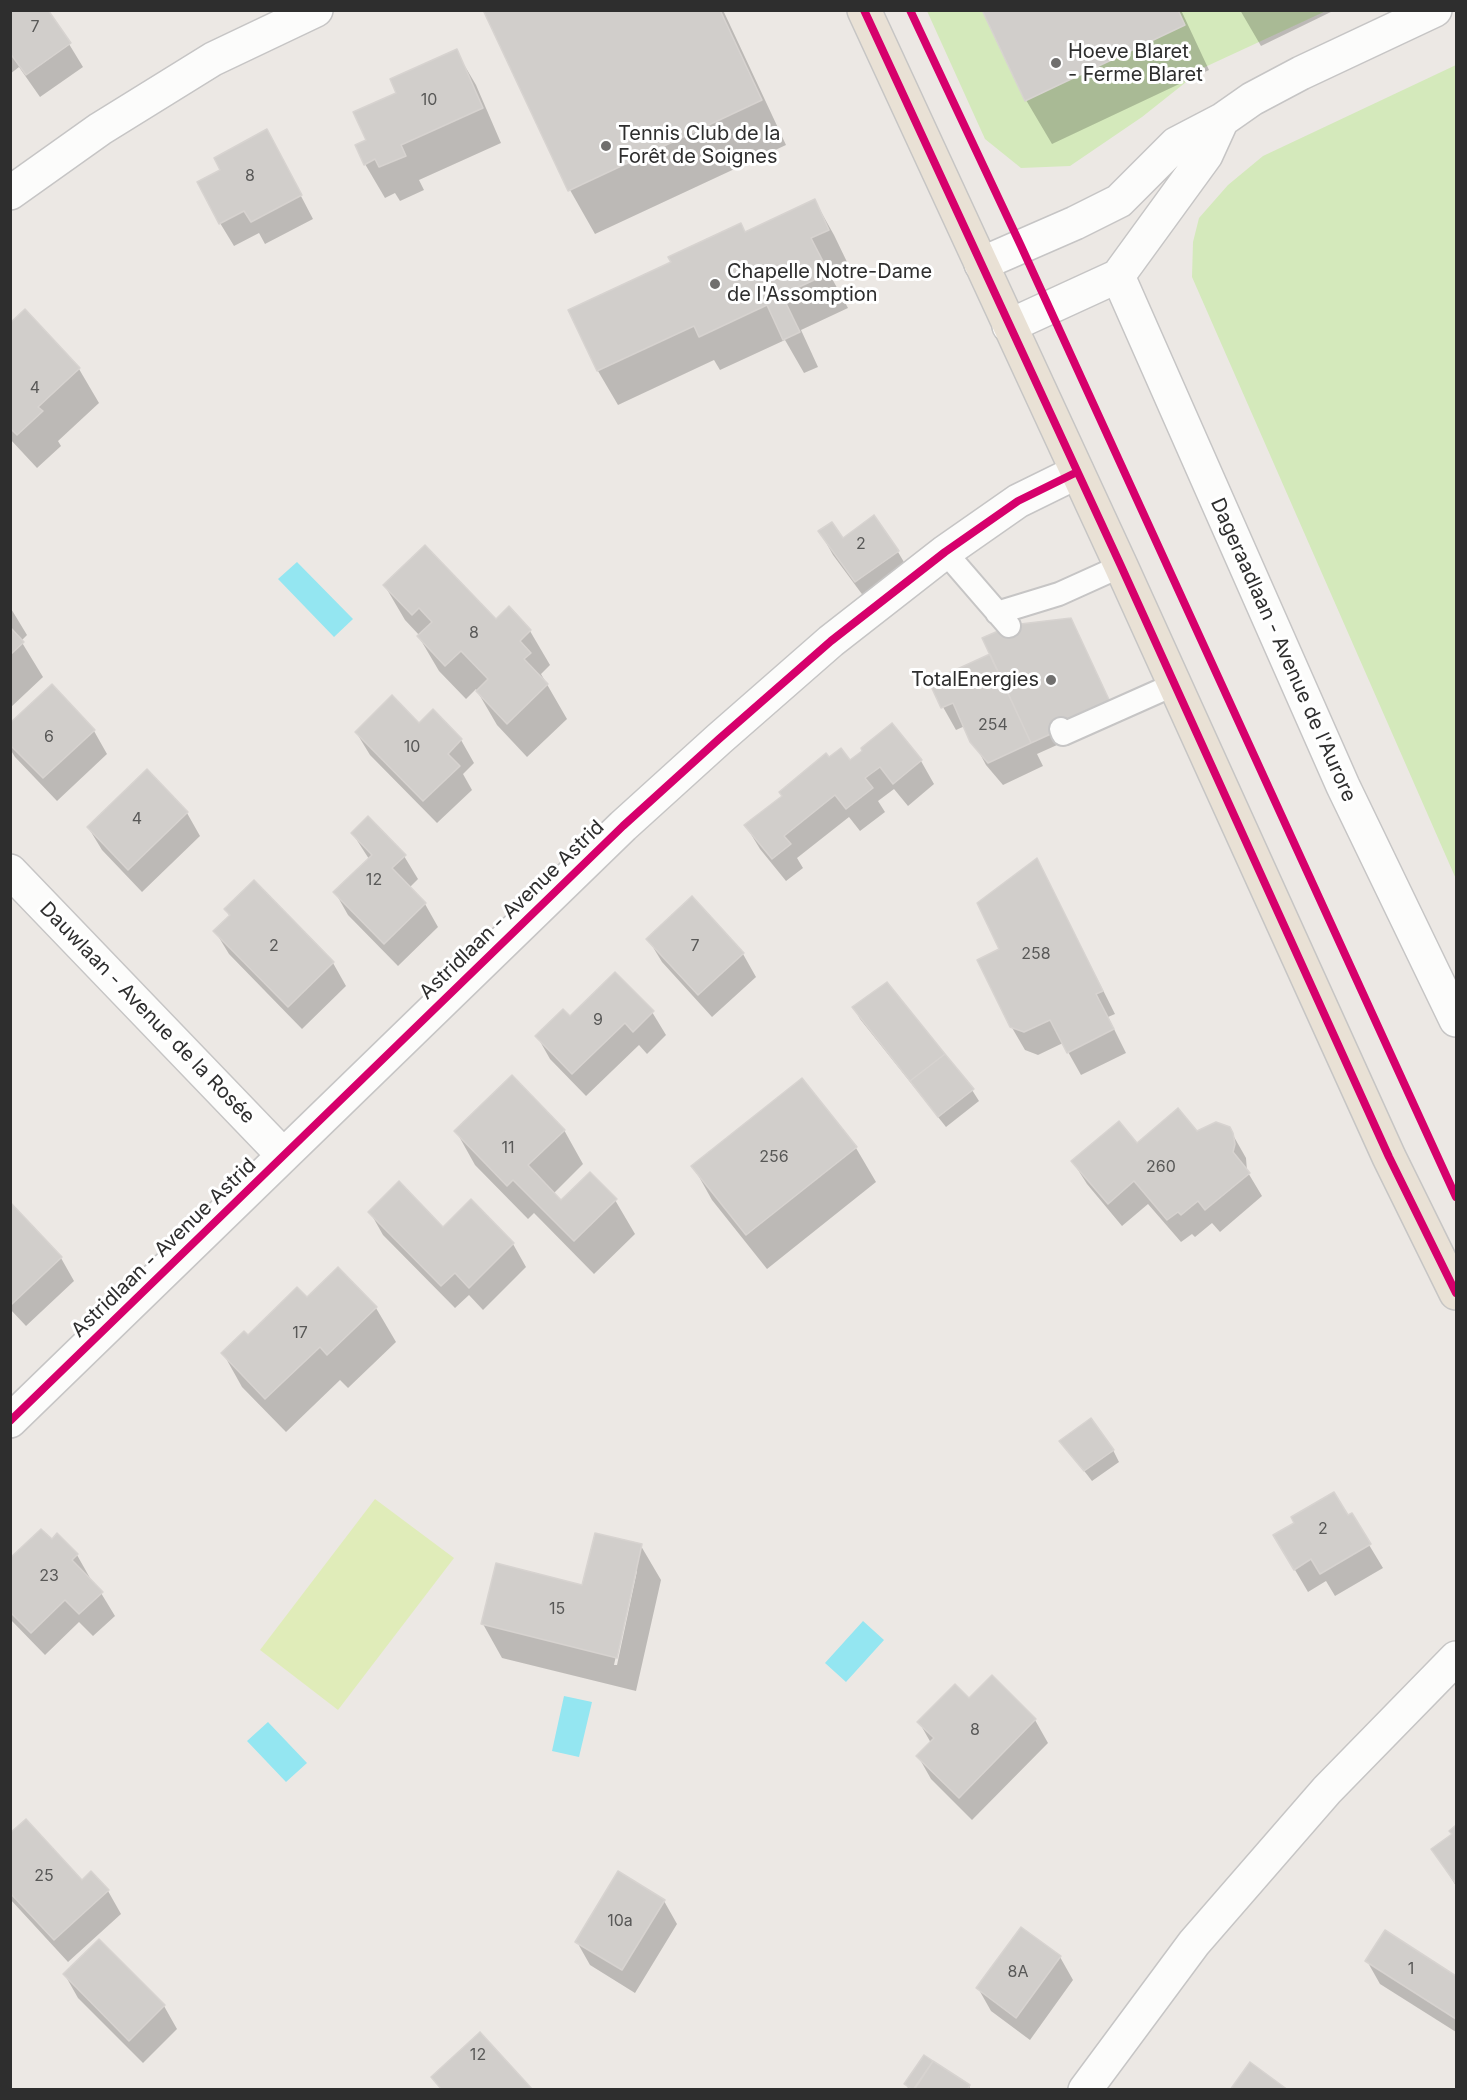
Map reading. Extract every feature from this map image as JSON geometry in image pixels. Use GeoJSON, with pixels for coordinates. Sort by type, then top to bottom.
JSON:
{"type":"FeatureCollection","features":[{"type":"Feature","properties":{"kind":"main road"},"geometry":{"type":"LineString","coordinates":[[864,10],[1121,566],[1389,1157],[1456,1293]]}},
{"type":"Feature","properties":{"kind":"street"},"geometry":{"type":"LineString","coordinates":[[10,193],[100,129],[213,59],[315,10]]}},
{"type":"Feature","properties":{"kind":"street"},"geometry":{"type":"LineString","coordinates":[[981,264],[1119,201],[1176,144],[1222,120],[1252,99],[1301,73],[1436,10]]}},
{"type":"Feature","properties":{"kind":"street"},"geometry":{"type":"LineString","coordinates":[[1009,326],[1118,276],[1206,156],[1222,120]]}},
{"type":"Feature","properties":{"kind":"street","name":"Dageraadlaan - Avenue de l'Aurore"},"geometry":{"type":"LineString","coordinates":[[1118,276],[1343,786],[1456,1020]]}},
{"type":"Feature","properties":{"kind":"street","name":"Astridlaan - Avenue Astrid"},"geometry":{"type":"LineString","coordinates":[[10,1421],[631,818],[831,640],[945,552],[1018,501],[1077,472]]}},
{"type":"Feature","properties":{"kind":"street","name":"Dauwlaan - Avenue de la Rosée"},"geometry":{"type":"LineString","coordinates":[[10,871],[283,1155]]}},
{"type":"Feature","properties":{"kind":"street"},"geometry":{"type":"LineString","coordinates":[[1085,2090],[1194,1943],[1327,1790],[1456,1658]]}},
{"type":"Feature","properties":{"kind":"lane"},"geometry":{"type":"LineString","coordinates":[[945,552],[1003,619],[1121,566]]}},
{"type":"Feature","properties":{"kind":"lane"},"geometry":{"type":"LineString","coordinates":[[1061,729],[1063,734],[1173,685]]}},
{"type":"Feature","properties":{"kind":"green space"},"geometry":{"type":"Polygon","coordinates":[[[927,11],[1326,11],[1205,67],[1142,117],[1070,166],[1021,168],[985,139],[927,11]]]}},
{"type":"Feature","properties":{"kind":"green space"},"geometry":{"type":"Polygon","coordinates":[[[1456,65],[1456,879],[1192,277],[1193,242],[1199,218],[1228,185],[1263,156],[1456,65]]]}},
{"type":"Feature","properties":{"kind":"green space"},"geometry":{"type":"Polygon","coordinates":[[[375,1499],[454,1558],[338,1710],[260,1650],[375,1499]]]}},
{"type":"Feature","properties":{"kind":"water"},"geometry":{"type":"Polygon","coordinates":[[[297,562],[353,619],[334,637],[278,579],[297,562]]]}},
{"type":"Feature","properties":{"kind":"water"},"geometry":{"type":"Polygon","coordinates":[[[863,1621],[884,1640],[846,1682],[825,1663],[863,1621]]]}},
{"type":"Feature","properties":{"kind":"water"},"geometry":{"type":"Polygon","coordinates":[[[564,1696],[592,1702],[579,1757],[552,1751],[564,1696]]]}},
{"type":"Feature","properties":{"kind":"water"},"geometry":{"type":"Polygon","coordinates":[[[268,1722],[307,1763],[286,1782],[247,1741],[268,1722]]]}},
{"type":"Feature","properties":{"kind":"building"},"geometry":{"type":"Polygon","coordinates":[[[10,10],[48,10],[71,43],[26,75],[10,53],[10,10]]]}},
{"type":"Feature","properties":{"kind":"building","name":"Tennis Club de la Forêt de Soignes"},"geometry":{"type":"Polygon","coordinates":[[[483,10],[720,10],[762,100],[568,191],[483,10]]]}},
{"type":"Feature","properties":{"kind":"building","name":"Hoeve Blaret - Ferme Blaret"},"geometry":{"type":"Polygon","coordinates":[[[982,10],[1178,10],[1185,25],[1025,101],[982,10]]]}},
{"type":"Feature","properties":{"kind":"building"},"geometry":{"type":"Polygon","coordinates":[[[457,49],[483,108],[401,145],[406,156],[379,167],[375,159],[364,165],[355,145],[366,140],[353,112],[396,93],[390,79],[457,49]]]}},
{"type":"Feature","properties":{"kind":"building"},"geometry":{"type":"Polygon","coordinates":[[[267,129],[302,195],[251,222],[244,211],[219,224],[197,182],[220,170],[214,158],[267,129]]]}},
{"type":"Feature","properties":{"kind":"building","name":"Chapelle Notre-Dame de l'Assomption"},"geometry":{"type":"Polygon","coordinates":[[[815,199],[829,230],[811,238],[829,273],[782,295],[800,332],[783,340],[767,305],[699,337],[694,326],[597,371],[568,310],[671,262],[668,257],[741,223],[745,232],[815,199]]]}},
{"type":"Feature","properties":{"kind":"building"},"geometry":{"type":"Polygon","coordinates":[[[25,309],[80,368],[38,407],[43,411],[17,435],[10,428],[10,323],[25,309]]]}},
{"type":"Feature","properties":{"kind":"building"},"geometry":{"type":"Polygon","coordinates":[[[874,515],[899,551],[855,582],[818,531],[832,522],[843,538],[874,515]]]}},
{"type":"Feature","properties":{"kind":"building"},"geometry":{"type":"Polygon","coordinates":[[[425,545],[496,619],[509,606],[531,630],[520,641],[531,653],[524,659],[548,684],[507,724],[476,691],[488,679],[461,651],[445,666],[417,636],[432,622],[419,608],[412,615],[383,585],[425,545]]]}},
{"type":"Feature","properties":{"kind":"building","name":"TotalEnergies"},"geometry":{"type":"Polygon","coordinates":[[[1071,618],[1112,706],[1031,743],[982,638],[1012,625],[1071,618]]]}},
{"type":"Feature","properties":{"kind":"building"},"geometry":{"type":"Polygon","coordinates":[[[10,627],[24,642],[10,655],[10,627]]]}},
{"type":"Feature","properties":{"kind":"building"},"geometry":{"type":"Polygon","coordinates":[[[990,654],[1031,743],[988,763],[970,742],[953,703],[941,708],[929,682],[990,654]]]}},
{"type":"Feature","properties":{"kind":"building"},"geometry":{"type":"Polygon","coordinates":[[[52,684],[95,730],[43,778],[10,745],[10,723],[52,684]]]}},
{"type":"Feature","properties":{"kind":"building"},"geometry":{"type":"Polygon","coordinates":[[[392,695],[419,723],[433,709],[462,739],[448,754],[460,766],[423,801],[355,732],[392,695]]]}},
{"type":"Feature","properties":{"kind":"building"},"geometry":{"type":"Polygon","coordinates":[[[892,723],[922,760],[893,784],[880,767],[865,778],[873,788],[846,809],[835,795],[784,836],[791,844],[772,859],[744,825],[782,796],[779,792],[826,753],[829,757],[841,748],[850,760],[892,723]]]}},
{"type":"Feature","properties":{"kind":"building"},"geometry":{"type":"Polygon","coordinates":[[[147,769],[188,812],[128,870],[87,827],[147,769]]]}},
{"type":"Feature","properties":{"kind":"building"},"geometry":{"type":"Polygon","coordinates":[[[368,816],[406,855],[392,868],[426,903],[384,944],[333,892],[372,855],[351,833],[368,816]]]}},
{"type":"Feature","properties":{"kind":"building"},"geometry":{"type":"Polygon","coordinates":[[[1037,858],[1103,991],[1096,994],[1114,1029],[1067,1053],[1050,1020],[1024,1032],[1010,1027],[977,960],[999,949],[977,903],[1037,858]]]}},
{"type":"Feature","properties":{"kind":"building"},"geometry":{"type":"Polygon","coordinates":[[[254,880],[334,962],[288,1007],[213,931],[230,915],[224,909],[254,880]]]}},
{"type":"Feature","properties":{"kind":"building"},"geometry":{"type":"Polygon","coordinates":[[[692,896],[744,953],[698,995],[646,939],[692,896]]]}},
{"type":"Feature","properties":{"kind":"building"},"geometry":{"type":"Polygon","coordinates":[[[615,972],[654,1011],[633,1032],[625,1023],[572,1074],[535,1036],[563,1009],[570,1016],[615,972]]]}},
{"type":"Feature","properties":{"kind":"building"},"geometry":{"type":"Polygon","coordinates":[[[887,982],[945,1054],[910,1081],[852,1007],[887,982]]]}},
{"type":"Feature","properties":{"kind":"building"},"geometry":{"type":"Polygon","coordinates":[[[945,1054],[974,1089],[938,1117],[910,1081],[945,1054]]]}},
{"type":"Feature","properties":{"kind":"building"},"geometry":{"type":"Polygon","coordinates":[[[512,1075],[565,1130],[528,1165],[561,1200],[590,1172],[617,1199],[574,1241],[513,1180],[507,1186],[454,1131],[512,1075]]]}},
{"type":"Feature","properties":{"kind":"building"},"geometry":{"type":"Polygon","coordinates":[[[802,1078],[857,1147],[746,1235],[691,1166],[802,1078]]]}},
{"type":"Feature","properties":{"kind":"building"},"geometry":{"type":"Polygon","coordinates":[[[1178,1108],[1197,1131],[1216,1122],[1230,1127],[1235,1144],[1233,1152],[1250,1173],[1205,1210],[1198,1201],[1181,1215],[1178,1212],[1167,1220],[1134,1181],[1108,1204],[1071,1161],[1119,1121],[1137,1143],[1178,1108]]]}},
{"type":"Feature","properties":{"kind":"building"},"geometry":{"type":"Polygon","coordinates":[[[399,1181],[443,1227],[471,1199],[514,1243],[469,1288],[455,1273],[441,1286],[368,1212],[399,1181]]]}},
{"type":"Feature","properties":{"kind":"building"},"geometry":{"type":"Polygon","coordinates":[[[10,1202],[62,1257],[12,1304],[10,1302],[10,1202]]]}},
{"type":"Feature","properties":{"kind":"building"},"geometry":{"type":"Polygon","coordinates":[[[338,1267],[377,1307],[327,1355],[320,1347],[265,1399],[221,1353],[244,1331],[248,1335],[297,1287],[307,1297],[338,1267]]]}},
{"type":"Feature","properties":{"kind":"building"},"geometry":{"type":"Polygon","coordinates":[[[1091,1418],[1114,1450],[1084,1471],[1059,1441],[1091,1418]]]}},
{"type":"Feature","properties":{"kind":"building"},"geometry":{"type":"Polygon","coordinates":[[[1334,1492],[1348,1515],[1352,1513],[1371,1544],[1320,1574],[1311,1559],[1294,1570],[1273,1535],[1294,1523],[1291,1517],[1334,1492]]]}},
{"type":"Feature","properties":{"kind":"building"},"geometry":{"type":"Polygon","coordinates":[[[41,1529],[52,1539],[57,1533],[78,1554],[72,1560],[103,1592],[79,1614],[65,1600],[31,1633],[10,1612],[10,1558],[41,1529]]]}},
{"type":"Feature","properties":{"kind":"building"},"geometry":{"type":"Polygon","coordinates":[[[595,1533],[642,1544],[617,1658],[481,1624],[496,1563],[582,1585],[595,1533]]]}},
{"type":"Feature","properties":{"kind":"building"},"geometry":{"type":"Polygon","coordinates":[[[992,1675],[1036,1719],[959,1798],[916,1756],[934,1738],[917,1722],[955,1684],[969,1698],[992,1675]]]}},
{"type":"Feature","properties":{"kind":"building"},"geometry":{"type":"Polygon","coordinates":[[[26,1819],[82,1880],[91,1871],[109,1890],[54,1940],[10,1893],[10,1833],[26,1819]]]}},
{"type":"Feature","properties":{"kind":"building"},"geometry":{"type":"Polygon","coordinates":[[[1456,1825],[1456,1884],[1431,1849],[1452,1834],[1449,1831],[1456,1825]]]}},
{"type":"Feature","properties":{"kind":"building"},"geometry":{"type":"Polygon","coordinates":[[[618,1871],[665,1900],[622,1970],[575,1942],[618,1871]]]}},
{"type":"Feature","properties":{"kind":"building"},"geometry":{"type":"Polygon","coordinates":[[[1021,1927],[1061,1956],[1016,2018],[976,1988],[1021,1927]]]}},
{"type":"Feature","properties":{"kind":"building"},"geometry":{"type":"Polygon","coordinates":[[[1385,1930],[1456,1976],[1456,2019],[1365,1961],[1385,1930]]]}},
{"type":"Feature","properties":{"kind":"building"},"geometry":{"type":"Polygon","coordinates":[[[99,1939],[165,2005],[129,2041],[63,1974],[99,1939]]]}},
{"type":"Feature","properties":{"kind":"building"},"geometry":{"type":"Polygon","coordinates":[[[480,2032],[533,2090],[442,2090],[431,2077],[480,2032]]]}},
{"type":"Feature","properties":{"kind":"building"},"geometry":{"type":"Polygon","coordinates":[[[924,2055],[933,2061],[913,2090],[904,2084],[924,2055]]]}},
{"type":"Feature","properties":{"kind":"building"},"geometry":{"type":"Polygon","coordinates":[[[933,2061],[970,2085],[967,2090],[914,2090],[933,2061]]]}},
{"type":"Feature","properties":{"kind":"building"},"geometry":{"type":"Polygon","coordinates":[[[1250,2062],[1288,2090],[1230,2090],[1250,2062]]]}},
{"type":"Feature","properties":{"kind":"cycle path"},"geometry":{"type":"LineString","coordinates":[[864,10],[1121,566],[1389,1157],[1456,1293]]}},
{"type":"Feature","properties":{"kind":"cycle path"},"geometry":{"type":"LineString","coordinates":[[910,10],[1021,246],[1456,1197]]}},
{"type":"Feature","properties":{"kind":"cycle path"},"geometry":{"type":"LineString","coordinates":[[10,1421],[623,826],[719,739],[831,641],[945,552],[1018,501],[1077,472]]}},
{"type":"Feature","properties":{"kind":"place","name":"Hoeve Blaret - Ferme Blaret"},"geometry":{"type":"Point","coordinates":[1056,63]}},
{"type":"Feature","properties":{"kind":"place","name":"Tennis Club de la Forêt de Soignes"},"geometry":{"type":"Point","coordinates":[606,146]}},
{"type":"Feature","properties":{"kind":"place","name":"Chapelle Notre-Dame de l'Assomption"},"geometry":{"type":"Point","coordinates":[715,284]}},
{"type":"Feature","properties":{"kind":"place","name":"TotalEnergies"},"geometry":{"type":"Point","coordinates":[1051,680]}}]}
